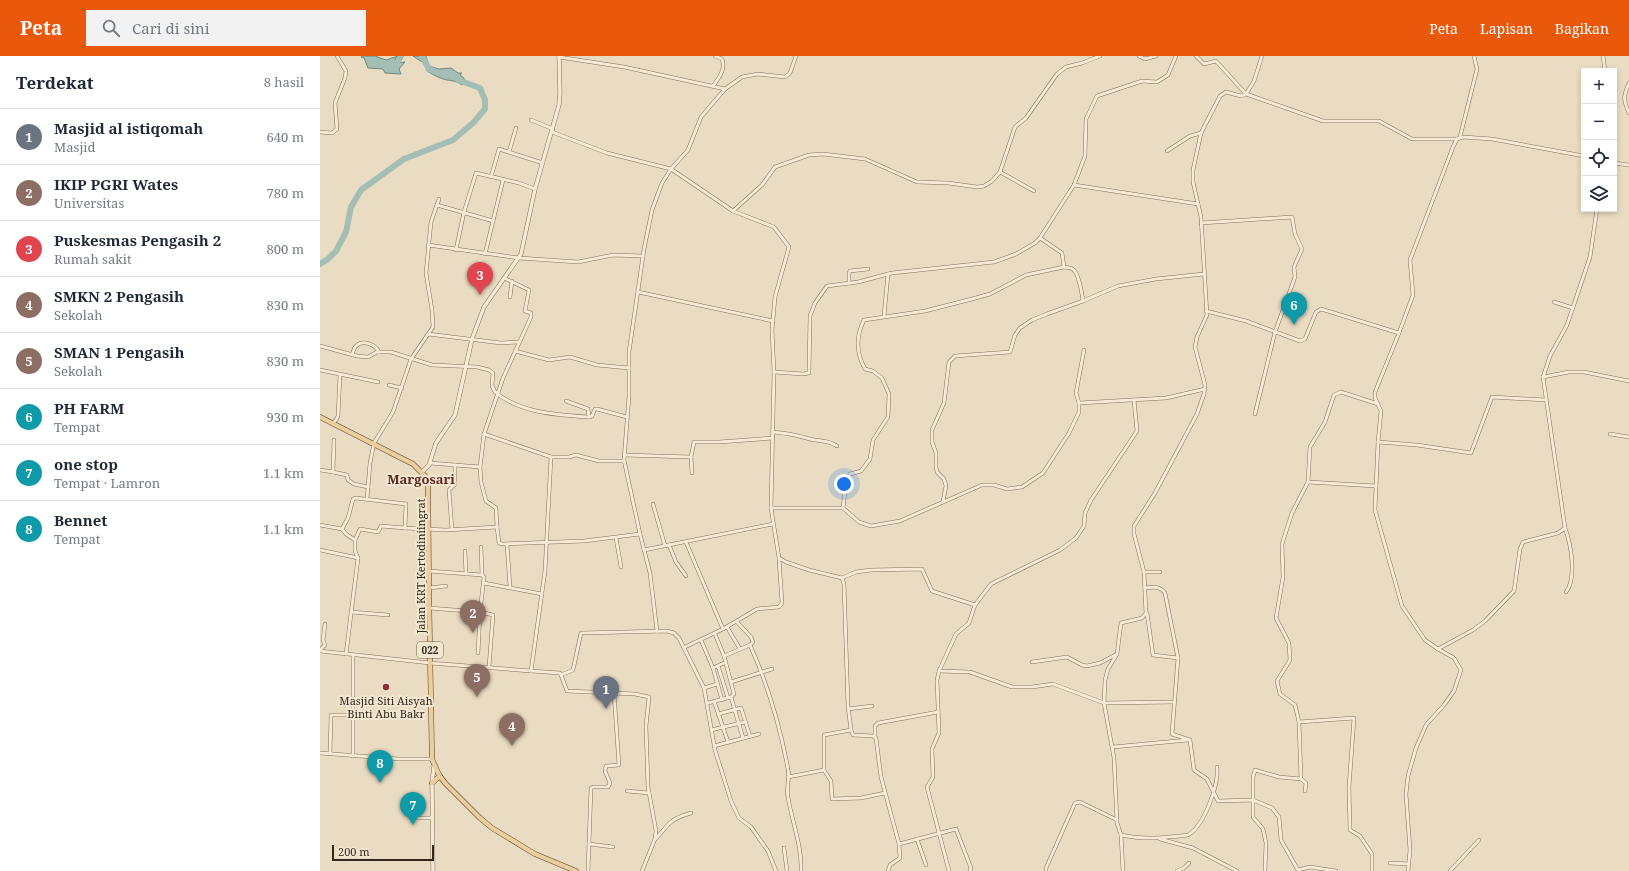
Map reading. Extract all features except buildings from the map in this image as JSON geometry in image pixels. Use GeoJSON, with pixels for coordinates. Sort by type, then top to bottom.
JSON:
{"type":"FeatureCollection","features":[{"type":"Feature","properties":{"kind":"main road"},"geometry":{"type":"LineString","coordinates":[[320,417],[413,464],[422,472]]}},
{"type":"Feature","properties":{"kind":"main road","name":"Jalan KRT Kertodiniingrat"},"geometry":{"type":"LineString","coordinates":[[422,472],[428,486],[428,571],[432,759],[434,766],[440,776],[480,818],[492,828],[535,854],[576,871]]}},
{"type":"Feature","properties":{"kind":"main road"},"geometry":{"type":"LineString","coordinates":[[432,783],[440,776]]}},
{"type":"Feature","properties":{"kind":"street"},"geometry":{"type":"LineString","coordinates":[[320,132],[332,133],[337,129],[335,103],[345,78],[346,71],[337,56]]}},
{"type":"Feature","properties":{"kind":"street"},"geometry":{"type":"LineString","coordinates":[[712,86],[724,68],[722,59],[715,56]]}},
{"type":"Feature","properties":{"kind":"street"},"geometry":{"type":"LineString","coordinates":[[657,631],[650,573],[624,461],[629,352],[643,256],[652,210],[662,183],[671,169],[688,150],[701,117],[725,89],[742,77],[758,74],[785,77],[790,71],[796,56]]}},
{"type":"Feature","properties":{"kind":"street"},"geometry":{"type":"LineString","coordinates":[[733,211],[762,185],[775,167],[809,155],[823,154],[865,159],[909,179],[924,183],[948,183],[980,187],[992,181],[1000,172],[1016,127],[1026,118],[1057,74],[1066,67],[1100,56]]}},
{"type":"Feature","properties":{"kind":"street"},"geometry":{"type":"LineString","coordinates":[[1139,56],[1145,59],[1156,56]]}},
{"type":"Feature","properties":{"kind":"street"},"geometry":{"type":"LineString","coordinates":[[774,372],[809,373],[810,321],[813,307],[827,286],[849,283],[888,274],[997,261],[1026,249],[1040,238],[1074,185],[1085,156],[1086,119],[1098,96],[1142,81],[1157,82],[1168,75],[1176,56]]}},
{"type":"Feature","properties":{"kind":"street"},"geometry":{"type":"LineString","coordinates":[[1196,56],[1204,64],[1216,61],[1246,94],[1323,121],[1379,121],[1412,139],[1492,139],[1581,155]]}},
{"type":"Feature","properties":{"kind":"street"},"geometry":{"type":"LineString","coordinates":[[1178,658],[1153,655],[1146,610],[1144,572],[1134,534],[1134,526],[1155,493],[1197,414],[1205,389],[1195,347],[1196,337],[1206,320],[1201,224],[1193,178],[1194,162],[1201,133],[1220,96],[1226,92],[1241,96],[1246,94],[1254,81],[1262,56]]}},
{"type":"Feature","properties":{"kind":"street"},"geometry":{"type":"LineString","coordinates":[[1408,871],[1410,850],[1406,794],[1408,776],[1416,748],[1426,725],[1454,691],[1461,670],[1454,658],[1425,640],[1402,606],[1375,510],[1381,410],[1374,392],[1399,333],[1412,294],[1410,260],[1453,147],[1459,138],[1477,69],[1474,56]]}},
{"type":"Feature","properties":{"kind":"street"},"geometry":{"type":"LineString","coordinates":[[1603,56],[1605,68]]}},
{"type":"Feature","properties":{"kind":"street"},"geometry":{"type":"LineString","coordinates":[[422,472],[430,463],[436,443],[455,415],[472,338],[484,307],[522,254],[536,189],[559,105],[559,57],[624,67],[725,89]]}},
{"type":"Feature","properties":{"kind":"street"},"geometry":{"type":"LineString","coordinates":[[1629,83],[1624,95],[1624,100],[1629,113]]}},
{"type":"Feature","properties":{"kind":"street"},"geometry":{"type":"LineString","coordinates":[[531,120],[607,152],[671,169],[733,211],[774,227],[788,245],[789,252],[775,297],[773,320],[774,372],[771,508],[779,558],[782,603],[781,606],[757,609],[715,634],[685,646]]}},
{"type":"Feature","properties":{"kind":"street"},"geometry":{"type":"LineString","coordinates":[[509,152],[516,128]]}},
{"type":"Feature","properties":{"kind":"street"},"geometry":{"type":"LineString","coordinates":[[1166,151],[1190,136],[1201,133]]}},
{"type":"Feature","properties":{"kind":"street"},"geometry":{"type":"LineString","coordinates":[[491,177],[500,149],[543,163]]}},
{"type":"Feature","properties":{"kind":"street"},"geometry":{"type":"LineString","coordinates":[[1617,163],[1629,165]]}},
{"type":"Feature","properties":{"kind":"street"},"geometry":{"type":"LineString","coordinates":[[1000,172],[1034,191]]}},
{"type":"Feature","properties":{"kind":"street"},"geometry":{"type":"LineString","coordinates":[[456,250],[464,212],[476,173],[519,183],[536,189]]}},
{"type":"Feature","properties":{"kind":"street"},"geometry":{"type":"LineString","coordinates":[[485,254],[503,180]]}},
{"type":"Feature","properties":{"kind":"street"},"geometry":{"type":"LineString","coordinates":[[1074,185],[1198,204]]}},
{"type":"Feature","properties":{"kind":"street"},"geometry":{"type":"LineString","coordinates":[[368,499],[370,463],[374,443],[393,412],[411,359],[434,324],[426,283],[431,222],[439,199]]}},
{"type":"Feature","properties":{"kind":"street"},"geometry":{"type":"LineString","coordinates":[[437,205],[493,221]]}},
{"type":"Feature","properties":{"kind":"street"},"geometry":{"type":"LineString","coordinates":[[1566,592],[1571,583],[1572,577],[1570,542],[1565,528],[1542,378],[1550,356],[1565,331],[1573,308],[1590,256],[1597,212]]}},
{"type":"Feature","properties":{"kind":"street"},"geometry":{"type":"LineString","coordinates":[[1201,224],[1292,217],[1295,234],[1302,249],[1294,267],[1295,277],[1275,332],[1255,414]]}},
{"type":"Feature","properties":{"kind":"street"},"geometry":{"type":"LineString","coordinates":[[1040,238],[1062,253],[1064,268]]}},
{"type":"Feature","properties":{"kind":"street"},"geometry":{"type":"LineString","coordinates":[[428,245],[519,258],[578,262],[613,255],[643,256]]}},
{"type":"Feature","properties":{"kind":"street"},"geometry":{"type":"LineString","coordinates":[[849,283],[850,271],[868,268]]}},
{"type":"Feature","properties":{"kind":"street"},"geometry":{"type":"LineString","coordinates":[[843,508],[846,482],[850,474],[861,471],[870,459],[873,440],[888,417],[889,394],[882,378],[873,371],[865,369],[859,358],[858,349],[861,326],[864,320],[925,311],[972,299],[990,294],[1026,275],[1064,268],[1075,270],[1083,302]]}},
{"type":"Feature","properties":{"kind":"street"},"geometry":{"type":"LineString","coordinates":[[884,316],[888,274]]}},
{"type":"Feature","properties":{"kind":"street"},"geometry":{"type":"LineString","coordinates":[[944,501],[946,486],[944,479],[937,472],[936,453],[932,442],[932,430],[944,403],[949,362],[955,356],[1010,352],[1015,335],[1020,328],[1032,320],[1083,302],[1118,286],[1204,274]]}},
{"type":"Feature","properties":{"kind":"street"},"geometry":{"type":"LineString","coordinates":[[504,278],[529,290],[525,311],[531,313],[531,319],[518,342],[484,434],[480,467],[481,482],[485,498],[488,503],[494,506],[496,510],[499,543],[507,544],[616,538],[640,534]]}},
{"type":"Feature","properties":{"kind":"street"},"geometry":{"type":"LineString","coordinates":[[510,297],[512,281]]}},
{"type":"Feature","properties":{"kind":"street"},"geometry":{"type":"LineString","coordinates":[[638,292],[773,320]]}},
{"type":"Feature","properties":{"kind":"street"},"geometry":{"type":"LineString","coordinates":[[1554,302],[1573,308]]}},
{"type":"Feature","properties":{"kind":"street"},"geometry":{"type":"LineString","coordinates":[[1206,311],[1234,317],[1275,332],[1303,340],[1316,312],[1321,309],[1399,333]]}},
{"type":"Feature","properties":{"kind":"street"},"geometry":{"type":"LineString","coordinates":[[428,334],[472,338],[501,343],[518,342]]}},
{"type":"Feature","properties":{"kind":"street"},"geometry":{"type":"LineString","coordinates":[[352,355],[355,347],[362,343],[372,345],[379,350],[379,352]]}},
{"type":"Feature","properties":{"kind":"street"},"geometry":{"type":"LineString","coordinates":[[320,346],[352,355],[368,357],[379,352],[391,352],[432,365],[466,365],[492,371],[494,375],[492,386],[493,390],[519,405],[537,411],[589,417],[592,416],[596,409],[627,416]]}},
{"type":"Feature","properties":{"kind":"street"},"geometry":{"type":"LineString","coordinates":[[771,508],[843,508],[859,522],[871,526],[900,521],[982,485],[994,485],[1007,489],[1022,487],[1042,473],[1069,433],[1078,412],[1079,403],[1076,393],[1084,350]]}},
{"type":"Feature","properties":{"kind":"street"},"geometry":{"type":"LineString","coordinates":[[515,351],[549,360],[570,356],[597,365],[629,368]]}},
{"type":"Feature","properties":{"kind":"street"},"geometry":{"type":"LineString","coordinates":[[320,370],[378,382]]}},
{"type":"Feature","properties":{"kind":"street"},"geometry":{"type":"LineString","coordinates":[[1542,378],[1568,372],[1580,372],[1629,381]]}},
{"type":"Feature","properties":{"kind":"street"},"geometry":{"type":"LineString","coordinates":[[333,423],[338,416],[340,375]]}},
{"type":"Feature","properties":{"kind":"street"},"geometry":{"type":"LineString","coordinates":[[389,385],[402,388]]}},
{"type":"Feature","properties":{"kind":"street"},"geometry":{"type":"LineString","coordinates":[[1079,403],[1166,398],[1205,389]]}},
{"type":"Feature","properties":{"kind":"street"},"geometry":{"type":"LineString","coordinates":[[1301,779],[1299,722],[1295,705],[1280,694],[1277,682],[1290,660],[1289,643],[1276,618],[1283,578],[1282,544],[1292,513],[1308,482],[1310,446],[1325,422],[1334,395],[1341,392],[1378,404]]}},
{"type":"Feature","properties":{"kind":"street"},"geometry":{"type":"LineString","coordinates":[[1378,442],[1417,445],[1471,453],[1492,397],[1546,400]]}},
{"type":"Feature","properties":{"kind":"street"},"geometry":{"type":"LineString","coordinates":[[949,871],[927,787],[933,777],[932,750],[939,733],[937,680],[939,671],[956,634],[969,623],[975,605],[991,584],[1060,550],[1076,538],[1084,526],[1085,513],[1091,500],[1137,431],[1134,400]]}},
{"type":"Feature","properties":{"kind":"street"},"geometry":{"type":"LineString","coordinates":[[566,401],[588,409],[589,417]]}},
{"type":"Feature","properties":{"kind":"street"},"geometry":{"type":"LineString","coordinates":[[773,432],[785,432],[811,439],[828,441],[838,446]]}},
{"type":"Feature","properties":{"kind":"street"},"geometry":{"type":"LineString","coordinates":[[484,434],[551,457],[569,457],[576,455],[605,461],[624,461]]}},
{"type":"Feature","properties":{"kind":"street"},"geometry":{"type":"LineString","coordinates":[[1610,434],[1629,437]]}},
{"type":"Feature","properties":{"kind":"street"},"geometry":{"type":"LineString","coordinates":[[692,473],[691,457],[694,444],[697,441],[719,442],[773,438]]}},
{"type":"Feature","properties":{"kind":"street"},"geometry":{"type":"LineString","coordinates":[[334,440],[334,472]]}},
{"type":"Feature","properties":{"kind":"street"},"geometry":{"type":"LineString","coordinates":[[624,455],[691,457]]}},
{"type":"Feature","properties":{"kind":"street"},"geometry":{"type":"LineString","coordinates":[[531,671],[542,594],[547,542],[551,457]]}},
{"type":"Feature","properties":{"kind":"street"},"geometry":{"type":"LineString","coordinates":[[430,463],[480,467]]}},
{"type":"Feature","properties":{"kind":"street"},"geometry":{"type":"LineString","coordinates":[[452,530],[449,490],[455,484],[455,465]]}},
{"type":"Feature","properties":{"kind":"street"},"geometry":{"type":"LineString","coordinates":[[320,470],[346,475],[348,480],[354,484],[368,487]]}},
{"type":"Feature","properties":{"kind":"street"},"geometry":{"type":"LineString","coordinates":[[1308,482],[1376,486]]}},
{"type":"Feature","properties":{"kind":"street"},"geometry":{"type":"LineString","coordinates":[[342,529],[349,514],[352,499],[368,499],[406,504],[405,528]]}},
{"type":"Feature","properties":{"kind":"street"},"geometry":{"type":"LineString","coordinates":[[653,504],[665,546]]}},
{"type":"Feature","properties":{"kind":"street"},"geometry":{"type":"LineString","coordinates":[[644,550],[773,524]]}},
{"type":"Feature","properties":{"kind":"street"},"geometry":{"type":"LineString","coordinates":[[320,525],[342,529],[350,538],[355,540]]}},
{"type":"Feature","properties":{"kind":"street"},"geometry":{"type":"LineString","coordinates":[[346,654],[358,558],[355,551],[355,540],[360,529],[378,532],[380,526],[452,530],[497,527]]}},
{"type":"Feature","properties":{"kind":"street"},"geometry":{"type":"LineString","coordinates":[[1438,649],[1473,630],[1485,621],[1514,591],[1520,549],[1523,542],[1558,533],[1565,528]]}},
{"type":"Feature","properties":{"kind":"street"},"geometry":{"type":"LineString","coordinates":[[616,538],[620,567]]}},
{"type":"Feature","properties":{"kind":"street"},"geometry":{"type":"LineString","coordinates":[[686,542],[723,629]]}},
{"type":"Feature","properties":{"kind":"street"},"geometry":{"type":"LineString","coordinates":[[507,544],[510,587]]}},
{"type":"Feature","properties":{"kind":"street"},"geometry":{"type":"LineString","coordinates":[[669,545],[676,562],[686,576]]}},
{"type":"Feature","properties":{"kind":"street"},"geometry":{"type":"LineString","coordinates":[[478,653],[480,612],[484,583],[482,575],[482,547]]}},
{"type":"Feature","properties":{"kind":"street"},"geometry":{"type":"LineString","coordinates":[[320,550],[358,558]]}},
{"type":"Feature","properties":{"kind":"street"},"geometry":{"type":"LineString","coordinates":[[465,551],[466,574]]}},
{"type":"Feature","properties":{"kind":"street"},"geometry":{"type":"LineString","coordinates":[[779,558],[809,570],[842,578],[856,572],[871,570],[922,569],[932,591],[975,605]]}},
{"type":"Feature","properties":{"kind":"street"},"geometry":{"type":"LineString","coordinates":[[428,571],[482,575]]}},
{"type":"Feature","properties":{"kind":"street"},"geometry":{"type":"LineString","coordinates":[[1144,572],[1160,572]]}},
{"type":"Feature","properties":{"kind":"street"},"geometry":{"type":"LineString","coordinates":[[842,578],[844,584],[848,709],[851,730],[856,736],[875,737]]}},
{"type":"Feature","properties":{"kind":"street"},"geometry":{"type":"LineString","coordinates":[[484,583],[497,584],[542,594]]}},
{"type":"Feature","properties":{"kind":"street"},"geometry":{"type":"LineString","coordinates":[[429,588],[446,586]]}},
{"type":"Feature","properties":{"kind":"street"},"geometry":{"type":"LineString","coordinates":[[1145,588],[1157,587],[1163,589],[1165,593],[1178,658],[1172,734],[1190,740]]}},
{"type":"Feature","properties":{"kind":"street"},"geometry":{"type":"LineString","coordinates":[[429,608],[493,614],[489,667]]}},
{"type":"Feature","properties":{"kind":"street"},"geometry":{"type":"LineString","coordinates":[[1123,871],[1121,835],[1118,831],[1116,820],[1113,747],[1104,703],[1105,680],[1108,669],[1116,654],[1121,623],[1142,618],[1146,610]]}},
{"type":"Feature","properties":{"kind":"street"},"geometry":{"type":"LineString","coordinates":[[351,612],[388,614]]}},
{"type":"Feature","properties":{"kind":"street"},"geometry":{"type":"LineString","coordinates":[[724,656],[750,645],[753,642],[737,622]]}},
{"type":"Feature","properties":{"kind":"street"},"geometry":{"type":"LineString","coordinates":[[320,651],[325,645],[323,640],[325,624]]}},
{"type":"Feature","properties":{"kind":"street"},"geometry":{"type":"LineString","coordinates":[[727,627],[740,649]]}},
{"type":"Feature","properties":{"kind":"street"},"geometry":{"type":"LineString","coordinates":[[561,675],[573,670],[581,633],[674,632],[685,646],[704,688],[708,703],[714,746],[724,782],[738,816],[751,827],[762,842],[770,855],[776,871]]}},
{"type":"Feature","properties":{"kind":"street"},"geometry":{"type":"LineString","coordinates":[[708,703],[729,698],[734,694],[726,662],[715,634]]}},
{"type":"Feature","properties":{"kind":"street"},"geometry":{"type":"LineString","coordinates":[[701,640],[713,668],[722,700]]}},
{"type":"Feature","properties":{"kind":"street"},"geometry":{"type":"LineString","coordinates":[[750,645],[762,672],[776,716],[789,772],[787,795],[800,845],[801,871]]}},
{"type":"Feature","properties":{"kind":"street"},"geometry":{"type":"LineString","coordinates":[[320,651],[430,663],[560,673],[567,691],[646,695],[649,698],[646,726],[649,793],[655,825],[655,839],[642,871]]}},
{"type":"Feature","properties":{"kind":"street"},"geometry":{"type":"LineString","coordinates":[[1032,662],[1067,657],[1087,666],[1100,663],[1116,654]]}},
{"type":"Feature","properties":{"kind":"street"},"geometry":{"type":"LineString","coordinates":[[352,756],[353,655]]}},
{"type":"Feature","properties":{"kind":"street"},"geometry":{"type":"LineString","coordinates":[[713,668],[726,662]]}},
{"type":"Feature","properties":{"kind":"street"},"geometry":{"type":"LineString","coordinates":[[718,666],[743,738]]}},
{"type":"Feature","properties":{"kind":"street"},"geometry":{"type":"LineString","coordinates":[[731,682],[772,669]]}},
{"type":"Feature","properties":{"kind":"street"},"geometry":{"type":"LineString","coordinates":[[939,671],[970,672],[1012,687],[1032,687],[1053,684],[1104,703],[1174,702]]}},
{"type":"Feature","properties":{"kind":"street"},"geometry":{"type":"LineString","coordinates":[[704,688],[717,684]]}},
{"type":"Feature","properties":{"kind":"street"},"geometry":{"type":"LineString","coordinates":[[588,871],[591,788],[608,787],[610,783],[606,766],[620,765],[614,693]]}},
{"type":"Feature","properties":{"kind":"street"},"geometry":{"type":"LineString","coordinates":[[714,701],[728,742]]}},
{"type":"Feature","properties":{"kind":"street"},"geometry":{"type":"LineString","coordinates":[[848,709],[872,706]]}},
{"type":"Feature","properties":{"kind":"street"},"geometry":{"type":"LineString","coordinates":[[718,714],[742,709],[750,736]]}},
{"type":"Feature","properties":{"kind":"street"},"geometry":{"type":"LineString","coordinates":[[888,871],[890,865],[900,858],[899,844],[881,777],[875,737],[875,726],[878,723],[938,712]]}},
{"type":"Feature","properties":{"kind":"street"},"geometry":{"type":"LineString","coordinates":[[330,754],[331,715],[352,715]]}},
{"type":"Feature","properties":{"kind":"street"},"geometry":{"type":"LineString","coordinates":[[1299,722],[1354,718],[1349,787],[1350,830],[1360,836],[1372,854],[1372,871]]}},
{"type":"Feature","properties":{"kind":"street"},"geometry":{"type":"LineString","coordinates":[[711,730],[746,722]]}},
{"type":"Feature","properties":{"kind":"street"},"geometry":{"type":"LineString","coordinates":[[851,730],[824,735],[824,770],[830,781],[832,799],[860,798],[885,793]]}},
{"type":"Feature","properties":{"kind":"street"},"geometry":{"type":"LineString","coordinates":[[714,746],[759,734]]}},
{"type":"Feature","properties":{"kind":"street"},"geometry":{"type":"LineString","coordinates":[[1113,747],[1190,740]]}},
{"type":"Feature","properties":{"kind":"street"},"geometry":{"type":"LineString","coordinates":[[1190,740],[1194,770],[1208,779],[1218,800],[1253,800],[1272,808],[1278,817],[1281,840],[1298,870],[1310,867],[1336,871]]}},
{"type":"Feature","properties":{"kind":"street"},"geometry":{"type":"LineString","coordinates":[[320,753],[400,759],[432,759]]}},
{"type":"Feature","properties":{"kind":"street"},"geometry":{"type":"LineString","coordinates":[[433,871],[432,783],[434,766]]}},
{"type":"Feature","properties":{"kind":"street"},"geometry":{"type":"LineString","coordinates":[[1121,835],[1134,838],[1156,838],[1188,835],[1194,832],[1214,792],[1217,781],[1217,767]]}},
{"type":"Feature","properties":{"kind":"street"},"geometry":{"type":"LineString","coordinates":[[788,777],[824,770]]}},
{"type":"Feature","properties":{"kind":"street"},"geometry":{"type":"LineString","coordinates":[[1265,871],[1266,843],[1263,829],[1253,817],[1253,777],[1255,770],[1279,777],[1301,779],[1306,783],[1305,791]]}},
{"type":"Feature","properties":{"kind":"street"},"geometry":{"type":"LineString","coordinates":[[627,791],[649,793]]}},
{"type":"Feature","properties":{"kind":"street"},"geometry":{"type":"LineString","coordinates":[[1046,871],[1075,803],[1080,802],[1116,820]]}},
{"type":"Feature","properties":{"kind":"street"},"geometry":{"type":"LineString","coordinates":[[655,839],[662,833],[670,822],[692,813]]}},
{"type":"Feature","properties":{"kind":"street"},"geometry":{"type":"LineString","coordinates":[[411,818],[432,818]]}},
{"type":"Feature","properties":{"kind":"street"},"geometry":{"type":"LineString","coordinates":[[899,844],[956,829],[971,868],[970,871]]}},
{"type":"Feature","properties":{"kind":"street"},"geometry":{"type":"LineString","coordinates":[[1156,838],[1193,848],[1237,871]]}},
{"type":"Feature","properties":{"kind":"street"},"geometry":{"type":"LineString","coordinates":[[917,839],[926,865]]}},
{"type":"Feature","properties":{"kind":"street"},"geometry":{"type":"LineString","coordinates":[[1450,871],[1479,840]]}},
{"type":"Feature","properties":{"kind":"street"},"geometry":{"type":"LineString","coordinates":[[589,844],[613,847]]}},
{"type":"Feature","properties":{"kind":"street"},"geometry":{"type":"LineString","coordinates":[[784,848],[787,871]]}},
{"type":"Feature","properties":{"kind":"street"},"geometry":{"type":"LineString","coordinates":[[1177,871],[1184,868],[1189,863]]}},
{"type":"Feature","properties":{"kind":"street"},"geometry":{"type":"LineString","coordinates":[[1390,863],[1409,864]]}},
{"type":"Feature","properties":{"kind":"water"},"geometry":{"type":"Polygon","coordinates":[[[375,56],[386,60],[398,56],[395,59],[397,63],[405,62],[399,69],[401,74],[385,73],[383,69],[368,68],[364,58],[361,57],[375,56]]]}},
{"type":"Feature","properties":{"kind":"water"},"geometry":{"type":"Polygon","coordinates":[[[413,56],[426,56],[429,66],[439,69],[451,68],[458,73],[462,73],[460,75],[464,78],[465,84],[462,82],[462,85],[457,82],[433,75],[426,70],[428,66],[413,56]]]}},
{"type":"Feature","properties":{"kind":"waterway"},"geometry":{"type":"LineString","coordinates":[[394,68],[401,56]]}},
{"type":"Feature","properties":{"kind":"waterway"},"geometry":{"type":"LineString","coordinates":[[422,56],[429,69],[434,71]]}},
{"type":"Feature","properties":{"kind":"waterway"},"geometry":{"type":"LineString","coordinates":[[320,264],[336,251],[346,232],[351,207],[361,190],[404,159],[453,140],[473,123],[485,109],[485,100],[480,88],[458,80]]}},
{"type":"Feature","properties":{"kind":"place","name":"Puskesmas Pengasih 2"},"geometry":{"type":"Point","coordinates":[480,295]}},
{"type":"Feature","properties":{"kind":"place","name":"PH FARM"},"geometry":{"type":"Point","coordinates":[1294,325]}},
{"type":"Feature","properties":{"kind":"place","name":"IKIP PGRI Wates"},"geometry":{"type":"Point","coordinates":[473,633]}},
{"type":"Feature","properties":{"kind":"place","name":"Masjid Siti Aisyah Binti Abu Bakr"},"geometry":{"type":"Point","coordinates":[386,687]}},
{"type":"Feature","properties":{"kind":"place","name":"SMAN 1 Pengasih"},"geometry":{"type":"Point","coordinates":[477,697]}},
{"type":"Feature","properties":{"kind":"place","name":"Masjid al istiqomah"},"geometry":{"type":"Point","coordinates":[606,709]}},
{"type":"Feature","properties":{"kind":"place","name":"SMKN 2 Pengasih"},"geometry":{"type":"Point","coordinates":[512,746]}},
{"type":"Feature","properties":{"kind":"place","name":"Bennet"},"geometry":{"type":"Point","coordinates":[380,783]}},
{"type":"Feature","properties":{"kind":"place","name":"one stop"},"geometry":{"type":"Point","coordinates":[413,825]}},
{"type":"Feature","properties":{"kind":"district","name":"Margosari"},"geometry":{"type":"Point","coordinates":[421,479]}}]}
